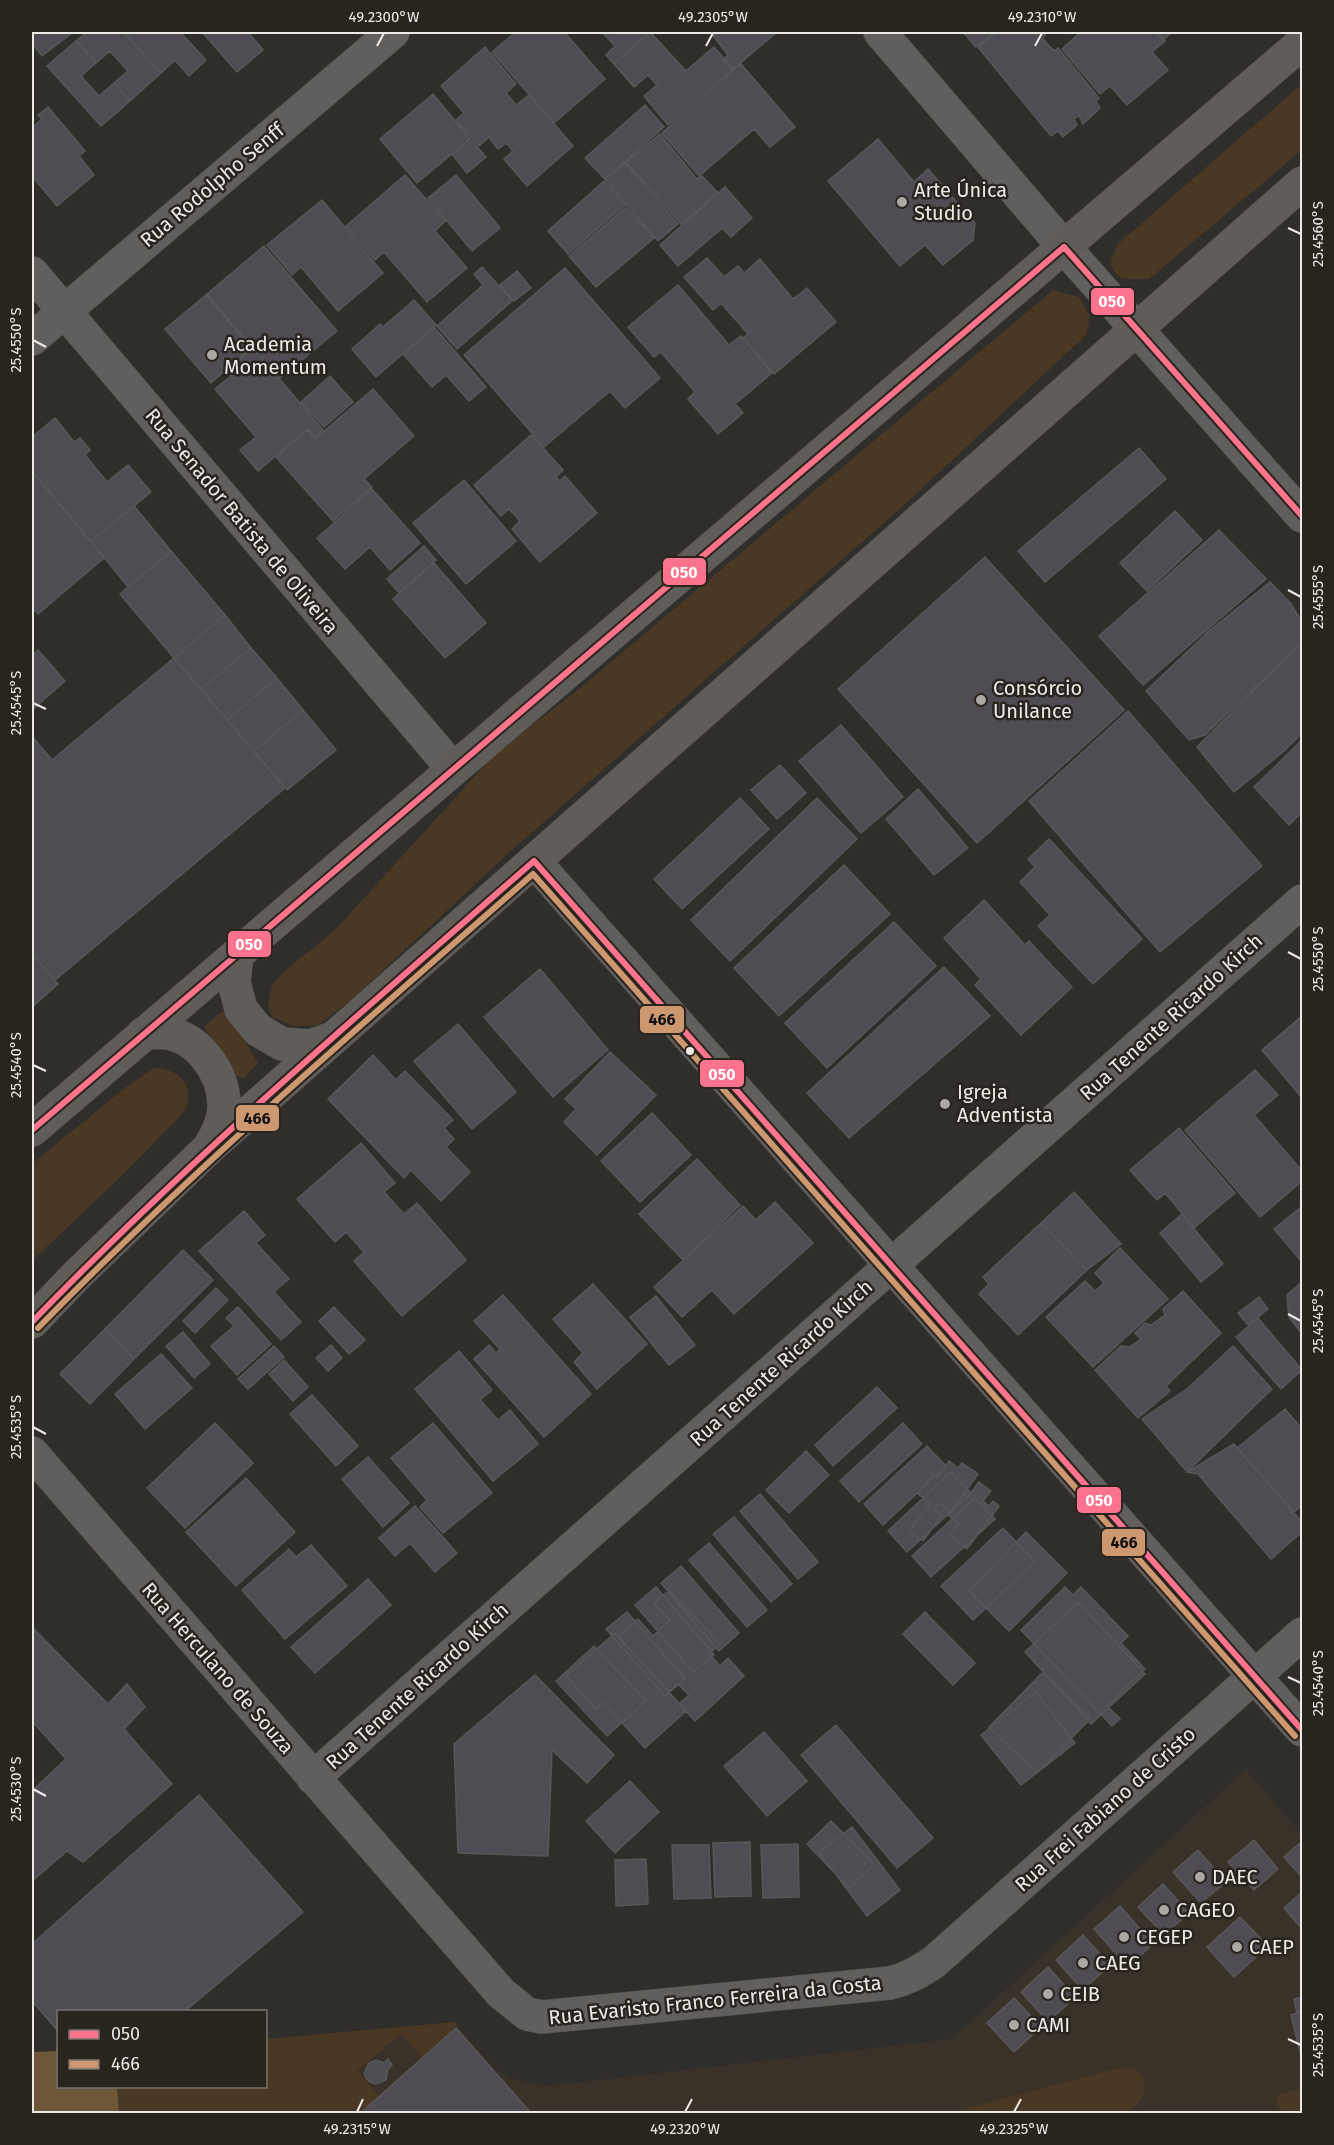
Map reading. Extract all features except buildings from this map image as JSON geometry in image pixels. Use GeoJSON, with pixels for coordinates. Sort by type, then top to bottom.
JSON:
{"type":"FeatureCollection","features":[{"type":"Feature","properties":{"kind":"main road"},"geometry":{"type":"LineString","coordinates":[[32,1130],[1302,43]]}},
{"type":"Feature","properties":{"kind":"main road"},"geometry":{"type":"LineString","coordinates":[[32,1322],[76,1276],[209,1148],[1302,183]]}},
{"type":"Feature","properties":{"kind":"main road"},"geometry":{"type":"LineString","coordinates":[[237,954],[234,982],[241,1009],[258,1030],[282,1044],[310,1046],[335,1037]]}},
{"type":"Feature","properties":{"kind":"main road"},"geometry":{"type":"LineString","coordinates":[[143,1034],[167,1033],[190,1042],[208,1058],[220,1079],[224,1103],[221,1127],[209,1148]]}},
{"type":"Feature","properties":{"kind":"street"},"geometry":{"type":"LineString","coordinates":[[880,32],[1137,330],[1302,516]]}},
{"type":"Feature","properties":{"kind":"street","name":"Rua Rodolpho Senff"},"geometry":{"type":"LineString","coordinates":[[32,339],[383,35]]}},
{"type":"Feature","properties":{"kind":"street","name":"Rua Senador Batista de Oliveira"},"geometry":{"type":"LineString","coordinates":[[32,273],[453,769]]}},
{"type":"Feature","properties":{"kind":"street"},"geometry":{"type":"LineString","coordinates":[[534,861],[1302,1730]]}},
{"type":"Feature","properties":{"kind":"street","name":"Rua Tenente Ricardo Kirch"},"geometry":{"type":"LineString","coordinates":[[314,1778],[1302,901]]}},
{"type":"Feature","properties":{"kind":"street","name":"Rua Herculano de Souza"},"geometry":{"type":"LineString","coordinates":[[32,1454],[501,1993],[527,2014]]}},
{"type":"Feature","properties":{"kind":"street","name":"Rua Frei Fabiano de Cristo"},"geometry":{"type":"LineString","coordinates":[[904,1980],[934,1962],[1302,1634]]}},
{"type":"Feature","properties":{"kind":"street","name":"Rua Evaristo Franco Ferreira da Costa"},"geometry":{"type":"LineString","coordinates":[[527,2014],[559,2017],[904,1980]]}},
{"type":"Feature","properties":{"kind":"shaded area"},"geometry":{"type":"Polygon","coordinates":[[[1302,84],[1302,150],[1149,279],[1122,279],[1111,263],[1118,244],[1302,84]]]}},
{"type":"Feature","properties":{"kind":"shaded area"},"geometry":{"type":"Polygon","coordinates":[[[1053,290],[1079,297],[1090,316],[1086,335],[902,507],[512,850],[351,1000],[318,1025],[294,1026],[272,1017],[268,1005],[272,985],[285,971],[335,930],[496,753],[579,689],[1053,290]]]}},
{"type":"Feature","properties":{"kind":"shaded area"},"geometry":{"type":"Polygon","coordinates":[[[223,1011],[230,1017],[258,1063],[244,1078],[230,1074],[204,1026],[223,1011]]]}},
{"type":"Feature","properties":{"kind":"shaded area"},"geometry":{"type":"Polygon","coordinates":[[[154,1068],[177,1074],[182,1080],[188,1093],[185,1109],[124,1173],[32,1261],[32,1164],[126,1087],[154,1068]]]}},
{"type":"Feature","properties":{"kind":"shaded area"},"geometry":{"type":"Polygon","coordinates":[[[1246,1769],[1302,1835],[1302,2113],[32,2114],[57,2087],[267,2088],[267,2039],[454,2022],[496,2070],[512,2079],[546,2086],[952,2039],[1246,1769]]]}},
{"type":"Feature","properties":{"kind":"shaded area"},"geometry":{"type":"Polygon","coordinates":[[[454,2022],[458,2027],[423,2058],[401,2034],[357,2071],[379,2097],[365,2109],[368,2113],[119,2113],[117,2088],[267,2088],[267,2039],[454,2022]]]}},
{"type":"Feature","properties":{"kind":"shaded area"},"geometry":{"type":"Polygon","coordinates":[[[57,2051],[57,2088],[117,2088],[119,2113],[32,2113],[32,2052],[57,2051]]]}},
{"type":"Feature","properties":{"kind":"shaded area"},"geometry":{"type":"Polygon","coordinates":[[[1133,2068],[1144,2077],[1145,2089],[1140,2102],[1128,2113],[950,2113],[1115,2069],[1133,2068]]]}},
{"type":"Feature","properties":{"kind":"shaded area"},"geometry":{"type":"Polygon","coordinates":[[[1302,2088],[1302,2113],[1283,2113],[1276,2102],[1277,2095],[1302,2088]]]}},
{"type":"Feature","properties":{"kind":"transit line","name":"050"},"geometry":{"type":"LineString","coordinates":[[32,1130],[1064,247],[1302,516]]}},
{"type":"Feature","properties":{"kind":"transit line","name":"050"},"geometry":{"type":"LineString","coordinates":[[32,1322],[92,1261],[215,1144],[534,861],[1302,1730]]}},
{"type":"Feature","properties":{"kind":"transit line","name":"466"},"geometry":{"type":"LineString","coordinates":[[38,1328],[97,1268],[219,1153],[533,874],[1295,1736]]}},
{"type":"Feature","properties":{"kind":"place","name":"Arte Única Studio"},"geometry":{"type":"Point","coordinates":[902,202]}},
{"type":"Feature","properties":{"kind":"place","name":"Academia Momentum"},"geometry":{"type":"Point","coordinates":[212,355]}},
{"type":"Feature","properties":{"kind":"place","name":"Consórcio Unilance"},"geometry":{"type":"Point","coordinates":[981,700]}},
{"type":"Feature","properties":{"kind":"place","name":"Igreja Adventista"},"geometry":{"type":"Point","coordinates":[945,1104]}},
{"type":"Feature","properties":{"kind":"place","name":"DAEC"},"geometry":{"type":"Point","coordinates":[1200,1877]}},
{"type":"Feature","properties":{"kind":"place","name":"CAGEO"},"geometry":{"type":"Point","coordinates":[1164,1910]}},
{"type":"Feature","properties":{"kind":"place","name":"CEGEP"},"geometry":{"type":"Point","coordinates":[1124,1937]}},
{"type":"Feature","properties":{"kind":"place","name":"CAEP"},"geometry":{"type":"Point","coordinates":[1237,1947]}},
{"type":"Feature","properties":{"kind":"place","name":"CAEG"},"geometry":{"type":"Point","coordinates":[1083,1963]}},
{"type":"Feature","properties":{"kind":"place","name":"CEIB"},"geometry":{"type":"Point","coordinates":[1048,1994]}},
{"type":"Feature","properties":{"kind":"place","name":"CAMI"},"geometry":{"type":"Point","coordinates":[1014,2025]}}]}
